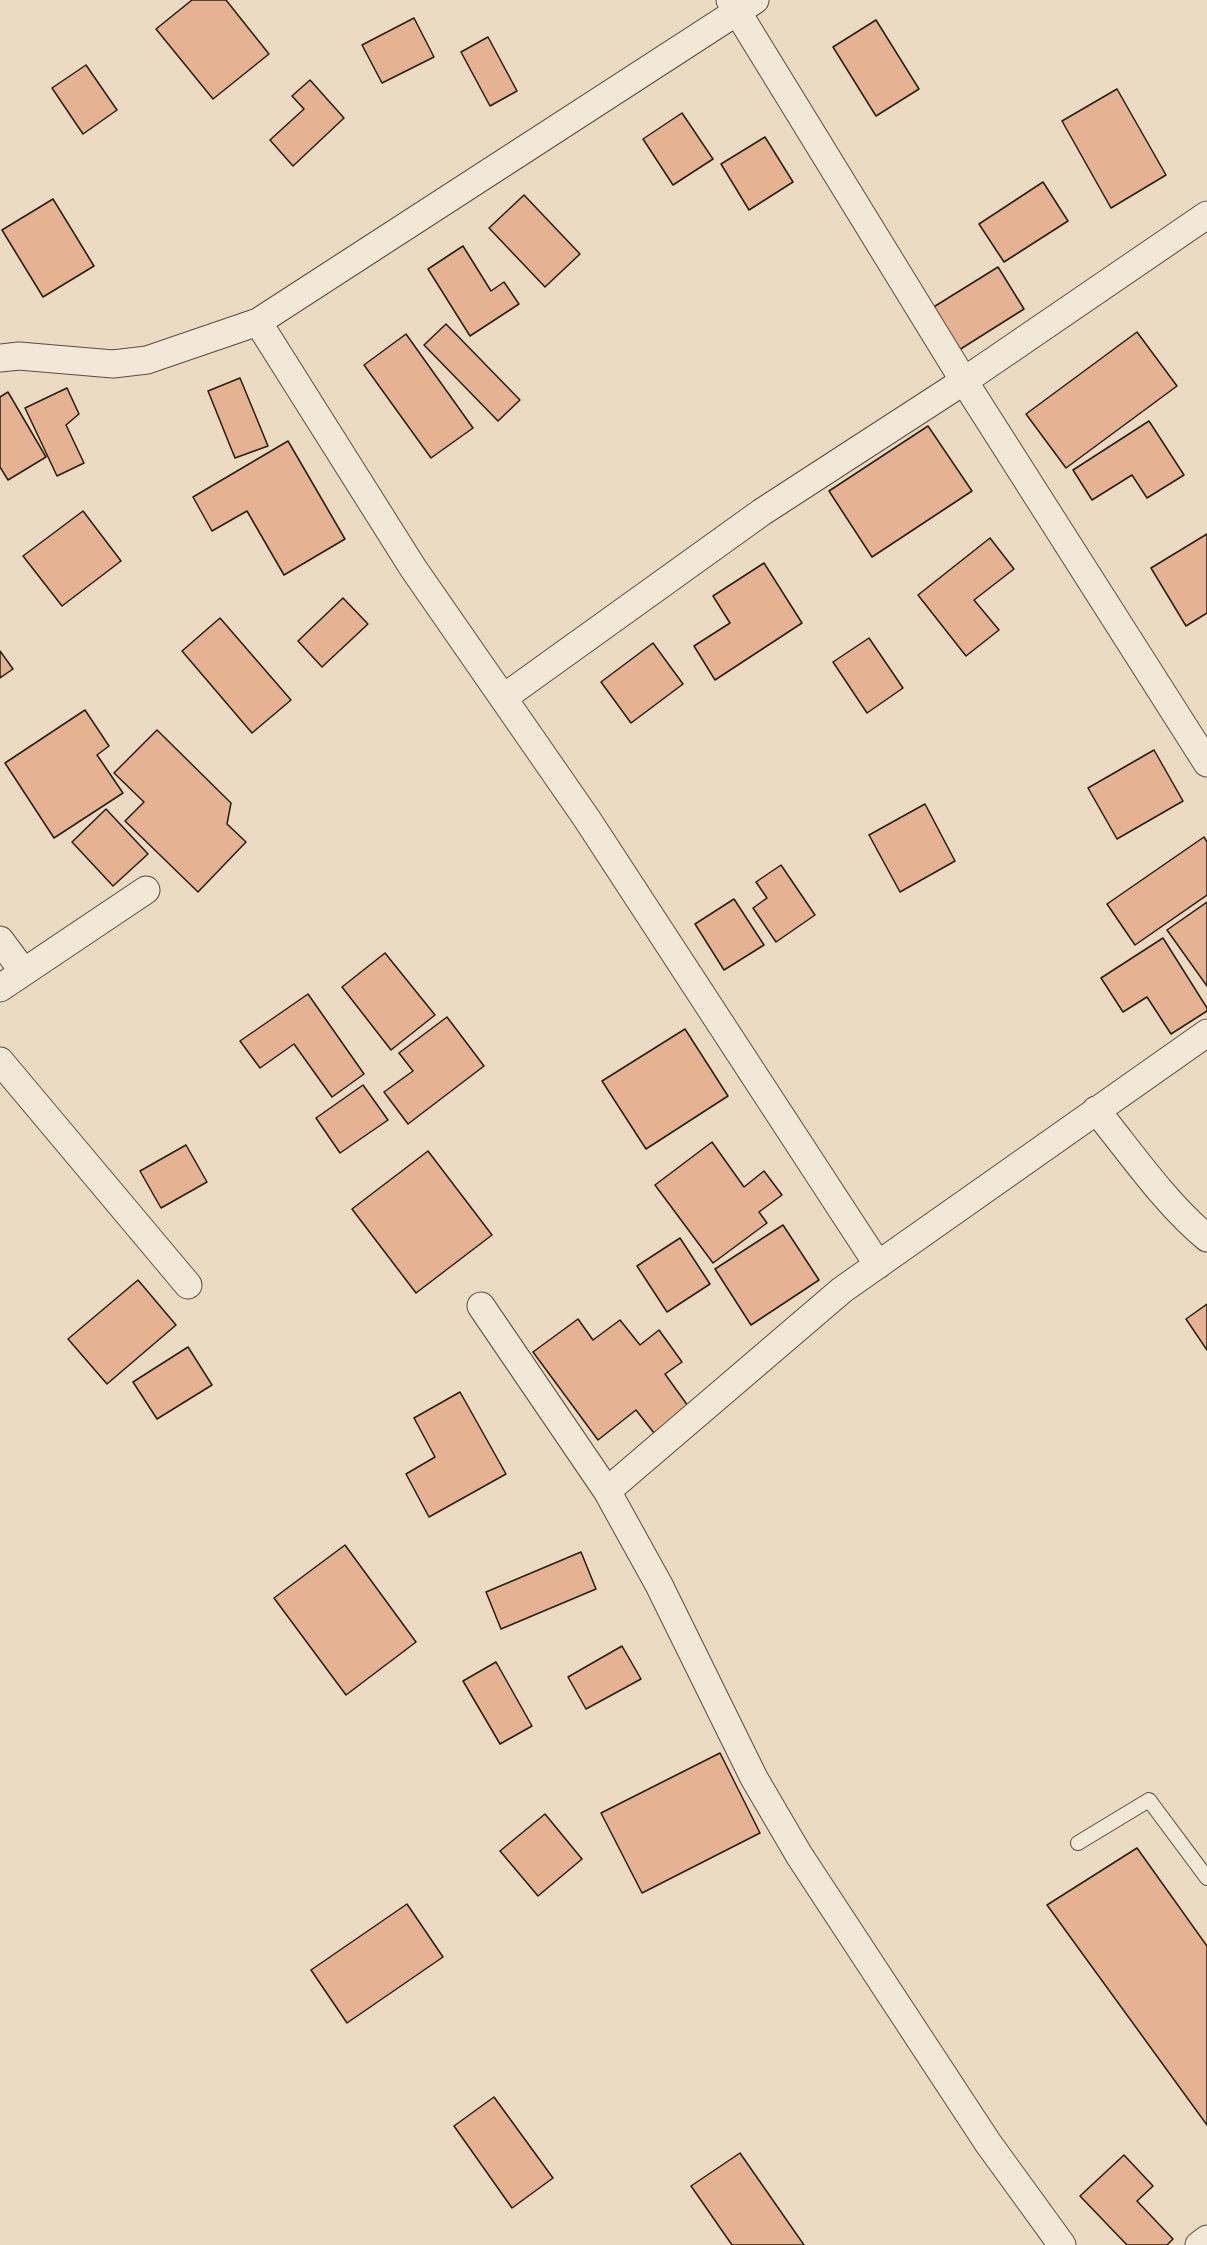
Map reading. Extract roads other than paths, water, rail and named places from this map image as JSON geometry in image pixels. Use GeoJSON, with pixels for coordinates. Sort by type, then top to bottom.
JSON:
{"type":"FeatureCollection","features":[{"type":"Feature","properties":{"kind":"street"},"geometry":{"type":"LineString","coordinates":[[0,358],[19,356],[113,363],[147,360],[258,322],[741,4],[964,381],[1207,763]]}},
{"type":"Feature","properties":{"kind":"street"},"geometry":{"type":"LineString","coordinates":[[503,698],[762,512],[964,381],[1207,215]]}},
{"type":"Feature","properties":{"kind":"street"},"geometry":{"type":"LineString","coordinates":[[258,322],[413,568],[656,924],[878,1265]]}},
{"type":"Feature","properties":{"kind":"street"},"geometry":{"type":"LineString","coordinates":[[0,988],[146,890]]}},
{"type":"Feature","properties":{"kind":"street"},"geometry":{"type":"LineString","coordinates":[[0,940],[23,971]]}},
{"type":"Feature","properties":{"kind":"street"},"geometry":{"type":"LineString","coordinates":[[607,1491],[842,1290],[1207,1033]]}},
{"type":"Feature","properties":{"kind":"street"},"geometry":{"type":"LineString","coordinates":[[0,1061],[188,1285]]}},
{"type":"Feature","properties":{"kind":"street"},"geometry":{"type":"LineString","coordinates":[[1096,1110],[1193,1227],[1207,1238]]}},
{"type":"Feature","properties":{"kind":"street"},"geometry":{"type":"LineString","coordinates":[[481,1306],[607,1491],[659,1585],[754,1778],[799,1855],[988,2143],[1062,2245]]}},
{"type":"Feature","properties":{"kind":"street"},"geometry":{"type":"LineString","coordinates":[[1199,2245],[1207,2239]]}},
{"type":"Feature","properties":{"kind":"lane"},"geometry":{"type":"LineString","coordinates":[[1078,1844],[1149,1800],[1207,1878]]}}]}
